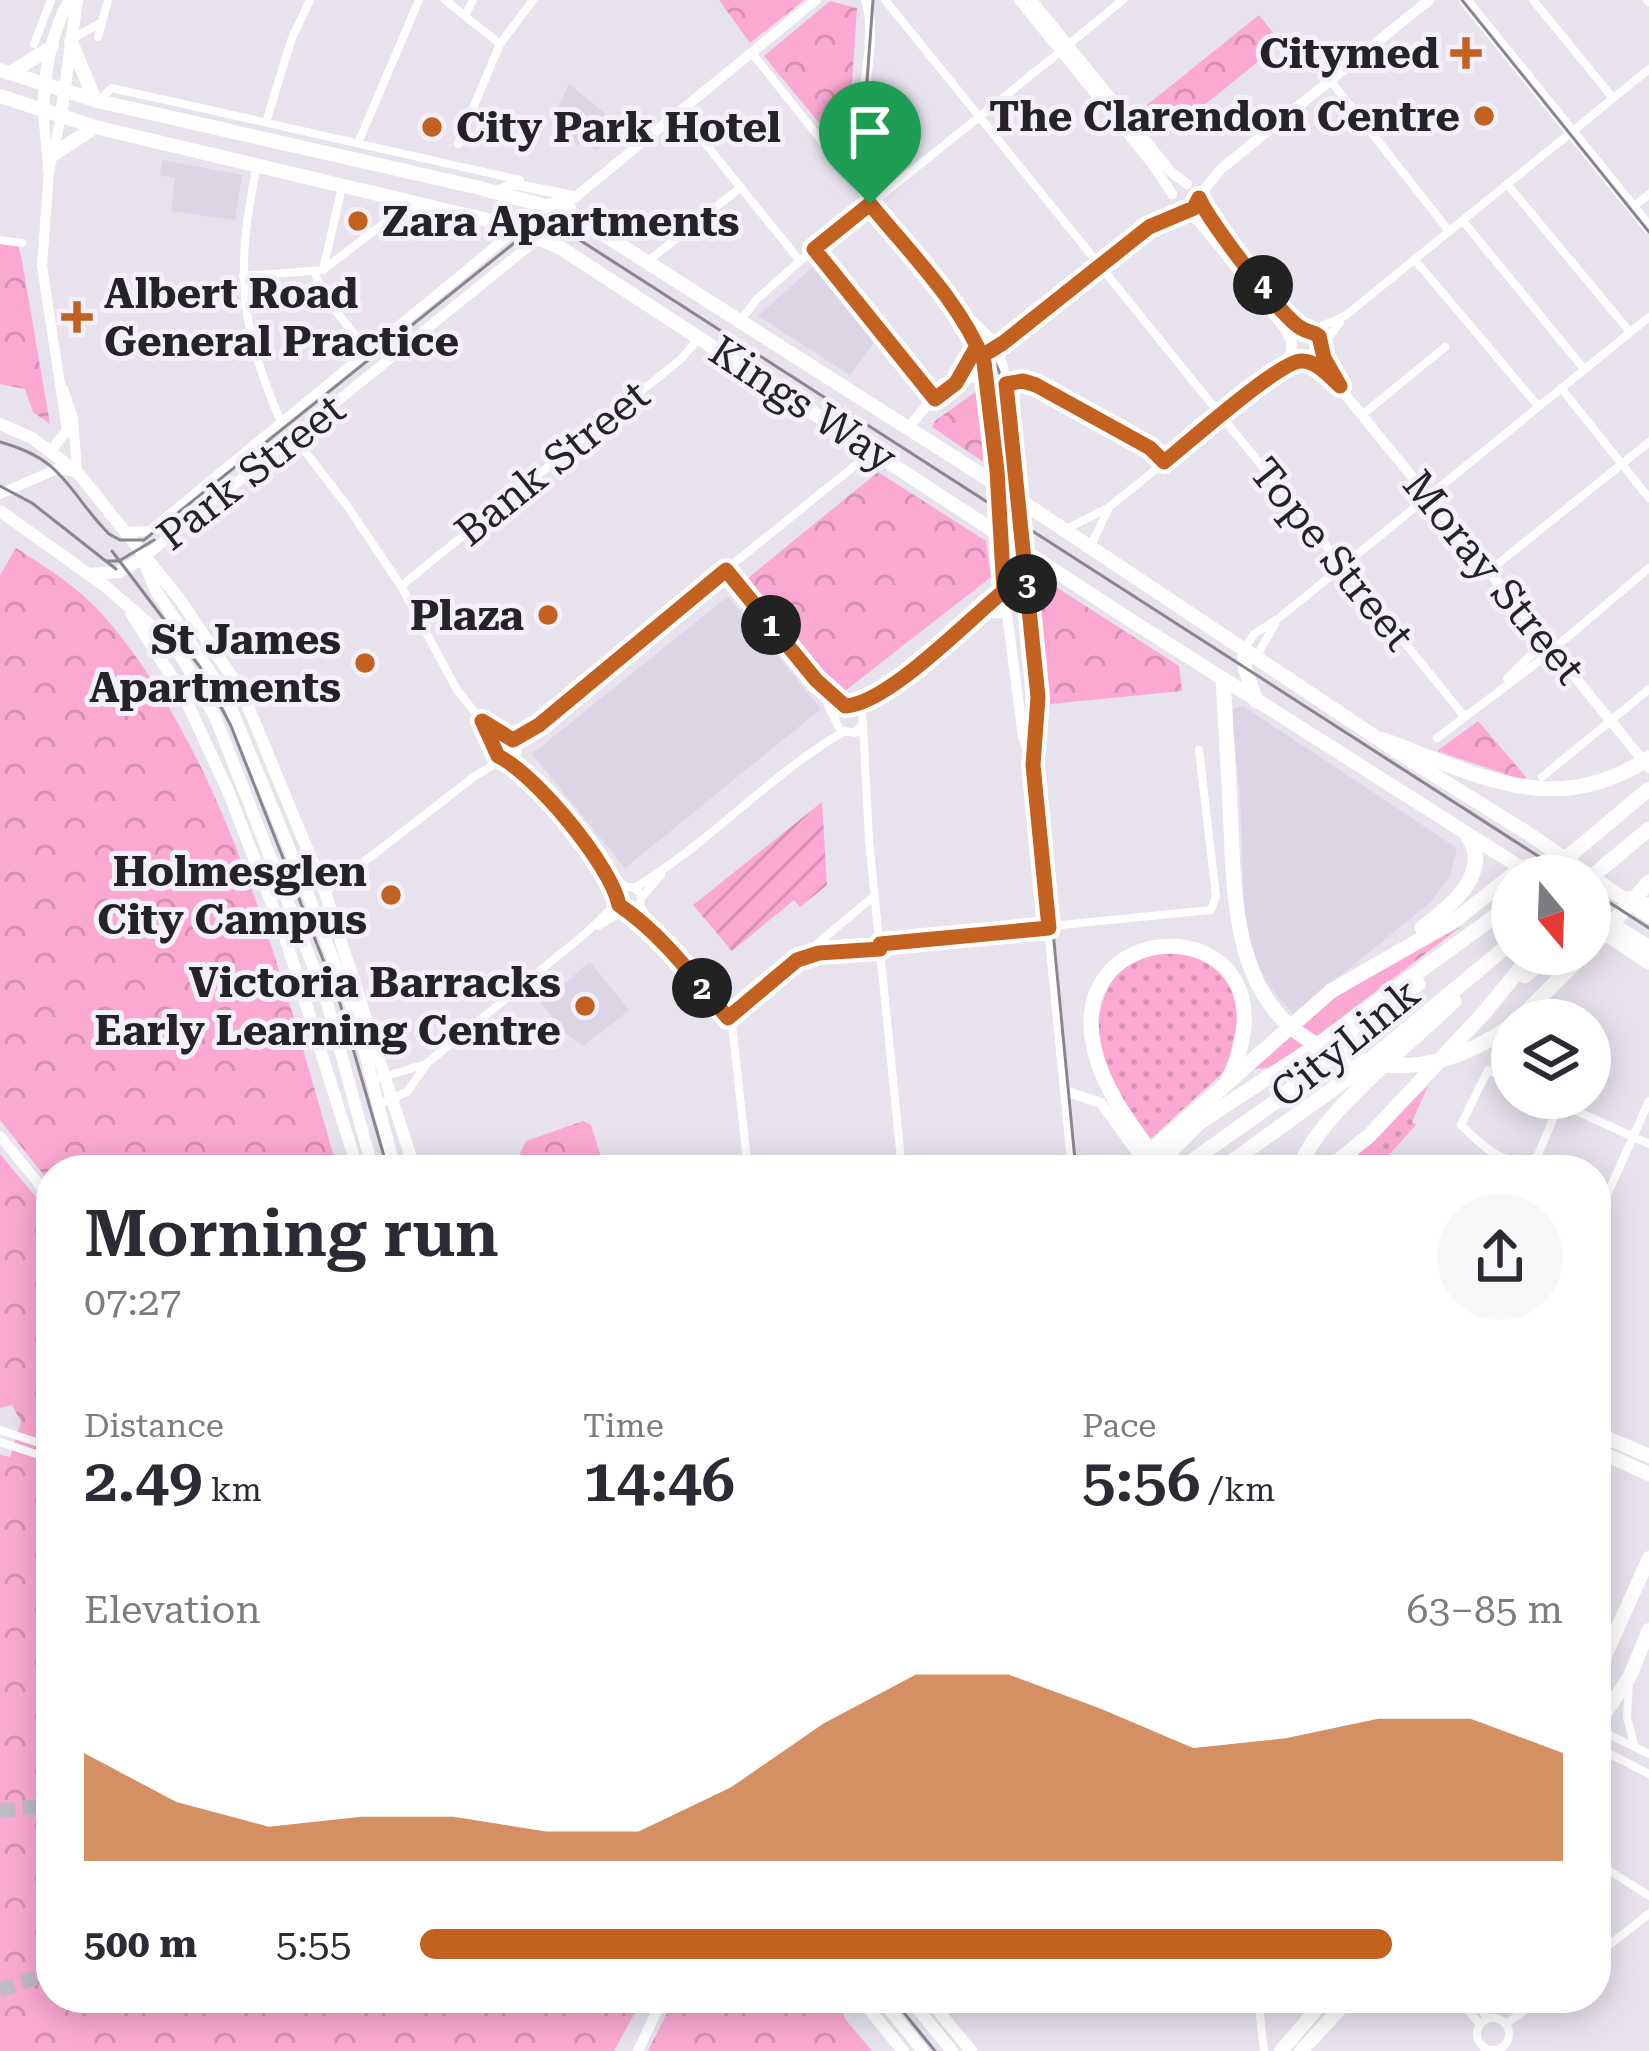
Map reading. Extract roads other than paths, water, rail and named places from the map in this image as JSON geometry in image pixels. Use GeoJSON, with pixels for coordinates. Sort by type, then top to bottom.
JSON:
{"type":"FeatureCollection","features":[{"type":"Feature","properties":{"kind":"highway"},"geometry":{"type":"LineString","coordinates":[[55,154],[93,126],[96,100],[72,40]]}},
{"type":"Feature","properties":{"kind":"highway"},"geometry":{"type":"LineString","coordinates":[[5,72],[53,43]]}},
{"type":"Feature","properties":{"kind":"highway","name":"Kings Way"},"geometry":{"type":"LineString","coordinates":[[5,72],[96,100],[376,166],[547,204],[573,203],[647,262],[1561,855]]}},
{"type":"Feature","properties":{"kind":"highway","name":"Kings Way"},"geometry":{"type":"LineString","coordinates":[[0,96],[93,126],[540,237],[1499,855]]}},
{"type":"Feature","properties":{"kind":"highway"},"geometry":{"type":"LineString","coordinates":[[1250,653],[1245,669],[1257,702]]}},
{"type":"Feature","properties":{"kind":"highway"},"geometry":{"type":"LineString","coordinates":[[1223,679],[1236,924],[1252,974],[1282,1016],[1323,1046],[1371,1063],[1417,1064],[1460,1055],[1491,1036]]}},
{"type":"Feature","properties":{"kind":"highway"},"geometry":{"type":"LineString","coordinates":[[1384,740],[1525,789],[1573,790],[1613,778],[1649,758]]}},
{"type":"Feature","properties":{"kind":"highway"},"geometry":{"type":"LineString","coordinates":[[1570,855],[1649,789]]}},
{"type":"Feature","properties":{"kind":"highway"},"geometry":{"type":"LineString","coordinates":[[1611,861],[1649,829]]}},
{"type":"Feature","properties":{"kind":"highway"},"geometry":{"type":"LineString","coordinates":[[1377,962],[1461,894],[1476,857],[1467,835]]}},
{"type":"Feature","properties":{"kind":"highway"},"geometry":{"type":"LineString","coordinates":[[1611,924],[1649,881]]}},
{"type":"Feature","properties":{"kind":"highway","name":"Kings Way"},"geometry":{"type":"LineString","coordinates":[[1611,889],[1649,916]]}},
{"type":"Feature","properties":{"kind":"highway"},"geometry":{"type":"LineString","coordinates":[[1145,1155],[1316,1003],[1491,896]]}},
{"type":"Feature","properties":{"kind":"highway"},"geometry":{"type":"LineString","coordinates":[[1169,1155],[1200,1122],[1322,1042],[1491,919]]}},
{"type":"Feature","properties":{"kind":"highway","name":"CityLink"},"geometry":{"type":"LineString","coordinates":[[1199,1155],[1335,1055],[1491,921]]}},
{"type":"Feature","properties":{"kind":"highway"},"geometry":{"type":"LineString","coordinates":[[1611,928],[1646,945]]}},
{"type":"Feature","properties":{"kind":"highway"},"geometry":{"type":"LineString","coordinates":[[1611,937],[1649,962]]}},
{"type":"Feature","properties":{"kind":"highway"},"geometry":{"type":"LineString","coordinates":[[1147,1155],[1126,1126],[1098,1060],[1091,1017],[1106,976],[1138,952],[1165,945],[1196,950],[1218,962],[1234,980],[1245,1007],[1247,1029],[1229,1078]]}},
{"type":"Feature","properties":{"kind":"highway","name":"CityLink"},"geometry":{"type":"LineString","coordinates":[[1244,1155],[1355,1084],[1491,963]]}},
{"type":"Feature","properties":{"kind":"highway"},"geometry":{"type":"LineString","coordinates":[[1346,1155],[1370,1135],[1515,975]]}},
{"type":"Feature","properties":{"kind":"highway"},"geometry":{"type":"LineString","coordinates":[[1483,1014],[1526,975]]}},
{"type":"Feature","properties":{"kind":"highway"},"geometry":{"type":"LineString","coordinates":[[1538,999],[1563,975]]}},
{"type":"Feature","properties":{"kind":"highway"},"geometry":{"type":"LineString","coordinates":[[1304,1155],[1355,1084]]}},
{"type":"Feature","properties":{"kind":"highway"},"geometry":{"type":"LineString","coordinates":[[1611,1448],[1649,1456]]}},
{"type":"Feature","properties":{"kind":"highway"},"geometry":{"type":"LineString","coordinates":[[1611,1452],[1649,1474]]}},
{"type":"Feature","properties":{"kind":"highway"},"geometry":{"type":"LineString","coordinates":[[1611,1643],[1649,1558]]}},
{"type":"Feature","properties":{"kind":"highway"},"geometry":{"type":"LineString","coordinates":[[1611,1705],[1630,1676],[1649,1630]]}},
{"type":"Feature","properties":{"kind":"highway"},"geometry":{"type":"LineString","coordinates":[[1281,2051],[1313,2013]]}},
{"type":"Feature","properties":{"kind":"highway"},"geometry":{"type":"LineString","coordinates":[[1301,2051],[1336,2013]]}},
{"type":"Feature","properties":{"kind":"main road"},"geometry":{"type":"LineString","coordinates":[[61,116],[74,0]]}},
{"type":"Feature","properties":{"kind":"main road"},"geometry":{"type":"LineString","coordinates":[[43,110],[53,43],[74,0]]}},
{"type":"Feature","properties":{"kind":"main road"},"geometry":{"type":"LineString","coordinates":[[1465,0],[1649,228]]}},
{"type":"Feature","properties":{"kind":"main road"},"geometry":{"type":"LineString","coordinates":[[0,424],[51,451],[77,472],[181,601],[242,692],[325,892],[386,1101],[409,1155]]}},
{"type":"Feature","properties":{"kind":"main road"},"geometry":{"type":"LineString","coordinates":[[0,515],[89,574],[171,644],[216,718],[335,1023],[370,1155]]}},
{"type":"Feature","properties":{"kind":"main road"},"geometry":{"type":"LineString","coordinates":[[89,574],[119,572],[143,558]]}},
{"type":"Feature","properties":{"kind":"main road"},"geometry":{"type":"LineString","coordinates":[[143,558],[156,591],[226,696],[380,1079]]}},
{"type":"Feature","properties":{"kind":"main road"},"geometry":{"type":"LineString","coordinates":[[130,611],[195,717],[277,918],[353,1155]]}},
{"type":"Feature","properties":{"kind":"main road"},"geometry":{"type":"LineString","coordinates":[[277,918],[325,892]]}},
{"type":"Feature","properties":{"kind":"main road"},"geometry":{"type":"LineString","coordinates":[[386,1101],[393,1155]]}},
{"type":"Feature","properties":{"kind":"main road"},"geometry":{"type":"LineString","coordinates":[[872,2013],[903,2051]]}},
{"type":"Feature","properties":{"kind":"main road"},"geometry":{"type":"LineString","coordinates":[[892,2013],[923,2051]]}},
{"type":"Feature","properties":{"kind":"main road"},"geometry":{"type":"LineString","coordinates":[[921,2013],[952,2051]]}},
{"type":"Feature","properties":{"kind":"main road"},"geometry":{"type":"LineString","coordinates":[[940,2013],[971,2051]]}},
{"type":"Feature","properties":{"kind":"street"},"geometry":{"type":"LineString","coordinates":[[34,44],[51,0]]}},
{"type":"Feature","properties":{"kind":"street"},"geometry":{"type":"LineString","coordinates":[[98,37],[108,0]]}},
{"type":"Feature","properties":{"kind":"street"},"geometry":{"type":"LineString","coordinates":[[266,122],[292,38],[310,0]]}},
{"type":"Feature","properties":{"kind":"street"},"geometry":{"type":"LineString","coordinates":[[358,143],[419,0]]}},
{"type":"Feature","properties":{"kind":"street"},"geometry":{"type":"LineString","coordinates":[[445,0],[500,44]]}},
{"type":"Feature","properties":{"kind":"street"},"geometry":{"type":"LineString","coordinates":[[465,15],[473,0]]}},
{"type":"Feature","properties":{"kind":"street"},"geometry":{"type":"LineString","coordinates":[[458,144],[500,44],[533,0]]}},
{"type":"Feature","properties":{"kind":"street"},"geometry":{"type":"LineString","coordinates":[[866,0],[869,14],[858,172],[867,199]]}},
{"type":"Feature","properties":{"kind":"street"},"geometry":{"type":"LineString","coordinates":[[869,14],[881,0]]}},
{"type":"Feature","properties":{"kind":"street","name":"Tope Street"},"geometry":{"type":"LineString","coordinates":[[881,0],[1464,716]]}},
{"type":"Feature","properties":{"kind":"street"},"geometry":{"type":"LineString","coordinates":[[1019,0],[1171,172],[1199,197],[1219,231],[1278,303],[1299,326],[1319,336],[1323,347]]}},
{"type":"Feature","properties":{"kind":"street"},"geometry":{"type":"LineString","coordinates":[[1032,0],[1176,207],[1185,211],[1286,331],[1303,361]]}},
{"type":"Feature","properties":{"kind":"street"},"geometry":{"type":"LineString","coordinates":[[739,322],[757,299],[867,199],[1123,0]]}},
{"type":"Feature","properties":{"kind":"street"},"geometry":{"type":"LineString","coordinates":[[1149,227],[1194,208],[1221,169],[1430,0]]}},
{"type":"Feature","properties":{"kind":"street"},"geometry":{"type":"LineString","coordinates":[[1533,0],[1613,98]]}},
{"type":"Feature","properties":{"kind":"street","name":"Park Street"},"geometry":{"type":"LineString","coordinates":[[143,558],[540,237],[573,203],[817,1]]}},
{"type":"Feature","properties":{"kind":"street"},"geometry":{"type":"LineString","coordinates":[[44,22],[53,43]]}},
{"type":"Feature","properties":{"kind":"street"},"geometry":{"type":"LineString","coordinates":[[72,40],[102,23]]}},
{"type":"Feature","properties":{"kind":"street"},"geometry":{"type":"LineString","coordinates":[[752,53],[939,288],[997,346],[1006,384],[1027,590],[1039,722],[1033,765],[1071,1155]]}},
{"type":"Feature","properties":{"kind":"street"},"geometry":{"type":"LineString","coordinates":[[1262,383],[1303,361],[1315,360],[1345,316],[1649,69]]}},
{"type":"Feature","properties":{"kind":"street"},"geometry":{"type":"LineString","coordinates":[[1330,80],[1449,231]]}},
{"type":"Feature","properties":{"kind":"street","name":"Kings Way"},"geometry":{"type":"LineString","coordinates":[[96,100],[112,88],[525,181],[528,186]]}},
{"type":"Feature","properties":{"kind":"street"},"geometry":{"type":"LineString","coordinates":[[43,110],[49,172],[42,266],[67,430],[51,451]]}},
{"type":"Feature","properties":{"kind":"street"},"geometry":{"type":"LineString","coordinates":[[680,112],[800,261]]}},
{"type":"Feature","properties":{"kind":"street"},"geometry":{"type":"LineString","coordinates":[[49,172],[61,116]]}},
{"type":"Feature","properties":{"kind":"street"},"geometry":{"type":"LineString","coordinates":[[376,166],[380,149]]}},
{"type":"Feature","properties":{"kind":"street"},"geometry":{"type":"LineString","coordinates":[[257,166],[243,276],[247,332],[281,422],[401,586],[457,690],[511,749],[628,904],[728,1018],[734,1031],[746,1155]]}},
{"type":"Feature","properties":{"kind":"street"},"geometry":{"type":"LineString","coordinates":[[956,383],[979,351],[997,346],[1149,227],[1178,185],[1221,169]]}},
{"type":"Feature","properties":{"kind":"street"},"geometry":{"type":"LineString","coordinates":[[495,192],[514,184],[573,203]]}},
{"type":"Feature","properties":{"kind":"street"},"geometry":{"type":"LineString","coordinates":[[1507,184],[1630,332]]}},
{"type":"Feature","properties":{"kind":"street"},"geometry":{"type":"LineString","coordinates":[[342,186],[319,271],[324,297],[367,350]]}},
{"type":"Feature","properties":{"kind":"street"},"geometry":{"type":"LineString","coordinates":[[647,262],[741,187]]}},
{"type":"Feature","properties":{"kind":"street"},"geometry":{"type":"LineString","coordinates":[[1633,207],[1649,194]]}},
{"type":"Feature","properties":{"kind":"street"},"geometry":{"type":"LineString","coordinates":[[243,276],[319,271],[411,202]]}},
{"type":"Feature","properties":{"kind":"street","name":"Park Street"},"geometry":{"type":"LineString","coordinates":[[124,532],[150,531],[547,204]]}},
{"type":"Feature","properties":{"kind":"street"},"geometry":{"type":"LineString","coordinates":[[1462,221],[1585,369]]}},
{"type":"Feature","properties":{"kind":"street"},"geometry":{"type":"LineString","coordinates":[[0,240],[22,243]]}},
{"type":"Feature","properties":{"kind":"street"},"geometry":{"type":"LineString","coordinates":[[814,249],[935,399]]}},
{"type":"Feature","properties":{"kind":"street"},"geometry":{"type":"LineString","coordinates":[[1414,260],[1538,406]]}},
{"type":"Feature","properties":{"kind":"street"},"geometry":{"type":"LineString","coordinates":[[939,288],[979,351],[987,379],[1004,591],[1023,737],[1033,765]]}},
{"type":"Feature","properties":{"kind":"street"},"geometry":{"type":"LineString","coordinates":[[1063,530],[1108,508],[1262,383],[1286,359],[1298,333],[1345,316]]}},
{"type":"Feature","properties":{"kind":"street"},"geometry":{"type":"LineString","coordinates":[[1250,653],[1255,634],[1649,317]]}},
{"type":"Feature","properties":{"kind":"street","name":"Bank Street"},"geometry":{"type":"LineString","coordinates":[[401,586],[681,359],[700,337]]}},
{"type":"Feature","properties":{"kind":"street","name":"Moray Street"},"geometry":{"type":"LineString","coordinates":[[1323,347],[1340,386]]}},
{"type":"Feature","properties":{"kind":"street"},"geometry":{"type":"LineString","coordinates":[[1362,415],[1445,347]]}},
{"type":"Feature","properties":{"kind":"street","name":"Moray Street"},"geometry":{"type":"LineString","coordinates":[[1303,361],[1340,386],[1649,768]]}},
{"type":"Feature","properties":{"kind":"street"},"geometry":{"type":"LineString","coordinates":[[909,428],[956,383],[974,376],[987,379]]}},
{"type":"Feature","properties":{"kind":"street"},"geometry":{"type":"LineString","coordinates":[[0,494],[57,469],[77,472],[73,418],[60,380]]}},
{"type":"Feature","properties":{"kind":"street"},"geometry":{"type":"LineString","coordinates":[[1006,384],[1036,385],[1150,448],[1164,462]]}},
{"type":"Feature","properties":{"kind":"street"},"geometry":{"type":"LineString","coordinates":[[1561,388],[1649,498]]}},
{"type":"Feature","properties":{"kind":"street"},"geometry":{"type":"LineString","coordinates":[[1490,571],[1649,442]]}},
{"type":"Feature","properties":{"kind":"street"},"geometry":{"type":"LineString","coordinates":[[325,892],[511,749],[874,450]]}},
{"type":"Feature","properties":{"kind":"street"},"geometry":{"type":"LineString","coordinates":[[1090,548],[1108,508]]}},
{"type":"Feature","properties":{"kind":"street"},"geometry":{"type":"LineString","coordinates":[[1437,738],[1533,653],[1552,648],[1649,568]]}},
{"type":"Feature","properties":{"kind":"street"},"geometry":{"type":"LineString","coordinates":[[726,570],[816,680],[862,763]]}},
{"type":"Feature","properties":{"kind":"street"},"geometry":{"type":"LineString","coordinates":[[1027,590],[1040,579],[1058,574]]}},
{"type":"Feature","properties":{"kind":"street"},"geometry":{"type":"LineString","coordinates":[[808,753],[863,720],[886,690],[1004,591]]}},
{"type":"Feature","properties":{"kind":"street"},"geometry":{"type":"LineString","coordinates":[[977,614],[1007,614]]}},
{"type":"Feature","properties":{"kind":"street"},"geometry":{"type":"LineString","coordinates":[[816,680],[863,720],[862,763],[901,1155]]}},
{"type":"Feature","properties":{"kind":"street"},"geometry":{"type":"LineString","coordinates":[[1542,777],[1649,689]]}},
{"type":"Feature","properties":{"kind":"street"},"geometry":{"type":"LineString","coordinates":[[380,1079],[426,1064],[808,753],[849,706],[886,690]]}},
{"type":"Feature","properties":{"kind":"street"},"geometry":{"type":"LineString","coordinates":[[482,721],[496,749]]}},
{"type":"Feature","properties":{"kind":"street"},"geometry":{"type":"LineString","coordinates":[[496,749],[511,749]]}},
{"type":"Feature","properties":{"kind":"street"},"geometry":{"type":"LineString","coordinates":[[496,749],[511,749]]}},
{"type":"Feature","properties":{"kind":"street"},"geometry":{"type":"LineString","coordinates":[[475,776],[496,749]]}},
{"type":"Feature","properties":{"kind":"street"},"geometry":{"type":"LineString","coordinates":[[791,962],[819,953],[1211,910],[1216,896],[1199,751]]}},
{"type":"Feature","properties":{"kind":"street"},"geometry":{"type":"LineString","coordinates":[[590,852],[629,887]]}},
{"type":"Feature","properties":{"kind":"street"},"geometry":{"type":"LineString","coordinates":[[629,887],[666,869]]}},
{"type":"Feature","properties":{"kind":"street"},"geometry":{"type":"LineString","coordinates":[[628,904],[629,887]]}},
{"type":"Feature","properties":{"kind":"street"},"geometry":{"type":"LineString","coordinates":[[628,904],[629,887]]}},
{"type":"Feature","properties":{"kind":"street"},"geometry":{"type":"LineString","coordinates":[[1611,889],[1649,903]]}},
{"type":"Feature","properties":{"kind":"street"},"geometry":{"type":"LineString","coordinates":[[728,1018],[874,896]]}},
{"type":"Feature","properties":{"kind":"street"},"geometry":{"type":"LineString","coordinates":[[386,1101],[416,1084],[426,1064]]}},
{"type":"Feature","properties":{"kind":"street"},"geometry":{"type":"LineString","coordinates":[[1491,1071],[1461,1125],[1494,1155]]}},
{"type":"Feature","properties":{"kind":"street"},"geometry":{"type":"LineString","coordinates":[[1065,1091],[1097,1101],[1126,1126]]}},
{"type":"Feature","properties":{"kind":"street"},"geometry":{"type":"LineString","coordinates":[[1611,1186],[1649,1101]]}},
{"type":"Feature","properties":{"kind":"street"},"geometry":{"type":"LineString","coordinates":[[1538,1155],[1553,1119]]}},
{"type":"Feature","properties":{"kind":"street"},"geometry":{"type":"LineString","coordinates":[[1595,1119],[1649,1144]]}},
{"type":"Feature","properties":{"kind":"street"},"geometry":{"type":"LineString","coordinates":[[0,1136],[36,1180]]}},
{"type":"Feature","properties":{"kind":"street"},"geometry":{"type":"LineString","coordinates":[[0,1430],[36,1442]]}},
{"type":"Feature","properties":{"kind":"street"},"geometry":{"type":"LineString","coordinates":[[0,1442],[36,1454]]}},
{"type":"Feature","properties":{"kind":"street"},"geometry":{"type":"LineString","coordinates":[[1630,1676],[1627,1717],[1634,1745]]}},
{"type":"Feature","properties":{"kind":"street"},"geometry":{"type":"LineString","coordinates":[[1611,1735],[1649,1754]]}},
{"type":"Feature","properties":{"kind":"street"},"geometry":{"type":"LineString","coordinates":[[1611,1755],[1649,1774]]}},
{"type":"Feature","properties":{"kind":"street"},"geometry":{"type":"LineString","coordinates":[[1611,1872],[1649,1896]]}},
{"type":"Feature","properties":{"kind":"street"},"geometry":{"type":"LineString","coordinates":[[1611,1943],[1649,1914]]}},
{"type":"Feature","properties":{"kind":"street"},"geometry":{"type":"LineString","coordinates":[[638,2051],[656,2013]]}},
{"type":"Feature","properties":{"kind":"street"},"geometry":{"type":"LineString","coordinates":[[1260,2013],[1264,2051]]}},
{"type":"Feature","properties":{"kind":"street"},"geometry":{"type":"LineString","coordinates":[[1475,2013],[1484,2021]]}},
{"type":"Feature","properties":{"kind":"street"},"geometry":{"type":"LineString","coordinates":[[1480,2013],[1484,2021],[1478,2038],[1483,2047],[1506,2048],[1506,2024],[1498,2018],[1484,2021]]}},
{"type":"Feature","properties":{"kind":"street"},"geometry":{"type":"LineString","coordinates":[[1506,2024],[1521,2013]]}},
{"type":"Feature","properties":{"kind":"tunnel"},"geometry":{"type":"LineString","coordinates":[[0,1811],[36,1807]]}},
{"type":"Feature","properties":{"kind":"tunnel"},"geometry":{"type":"LineString","coordinates":[[0,1990],[36,1978]]}},
{"type":"Feature","properties":{"kind":"tram line"},"geometry":{"type":"LineString","coordinates":[[873,0],[862,184],[872,203],[983,336],[999,371],[1075,1155]]}},
{"type":"Feature","properties":{"kind":"tram line"},"geometry":{"type":"LineString","coordinates":[[1462,0],[1649,232]]}},
{"type":"Feature","properties":{"kind":"tram line"},"geometry":{"type":"LineString","coordinates":[[0,442],[52,467],[109,534],[120,540],[144,540],[528,232],[545,226],[561,228],[1536,855]]}},
{"type":"Feature","properties":{"kind":"tram line"},"geometry":{"type":"LineString","coordinates":[[0,486],[32,503],[116,569]]}},
{"type":"Feature","properties":{"kind":"tram line"},"geometry":{"type":"LineString","coordinates":[[106,561],[119,561],[154,540]]}},
{"type":"Feature","properties":{"kind":"tram line"},"geometry":{"type":"LineString","coordinates":[[112,551],[200,667],[231,726],[339,1000],[384,1155]]}},
{"type":"Feature","properties":{"kind":"tram line"},"geometry":{"type":"LineString","coordinates":[[1611,904],[1649,928]]}},
{"type":"Feature","properties":{"kind":"tram line"},"geometry":{"type":"LineString","coordinates":[[904,2013],[935,2051]]}},
{"type":"Feature","properties":{"kind":"place","name":"Citymed"},"geometry":{"type":"Point","coordinates":[1466,53]}},
{"type":"Feature","properties":{"kind":"place","name":"The Clarendon Centre"},"geometry":{"type":"Point","coordinates":[1484,116]}},
{"type":"Feature","properties":{"kind":"place","name":"City Park Hotel"},"geometry":{"type":"Point","coordinates":[432,127]}},
{"type":"Feature","properties":{"kind":"place","name":"Zara Apartments"},"geometry":{"type":"Point","coordinates":[358,221]}},
{"type":"Feature","properties":{"kind":"place","name":"Albert Road General Practice"},"geometry":{"type":"Point","coordinates":[77,317]}},
{"type":"Feature","properties":{"kind":"place","name":"Plaza"},"geometry":{"type":"Point","coordinates":[548,615]}},
{"type":"Feature","properties":{"kind":"place","name":"St James Apartments"},"geometry":{"type":"Point","coordinates":[365,663]}},
{"type":"Feature","properties":{"kind":"place","name":"Holmesglen City Campus"},"geometry":{"type":"Point","coordinates":[391,895]}},
{"type":"Feature","properties":{"kind":"place","name":"Victoria Barracks Early Learning Centre"},"geometry":{"type":"Point","coordinates":[585,1006]}}]}
